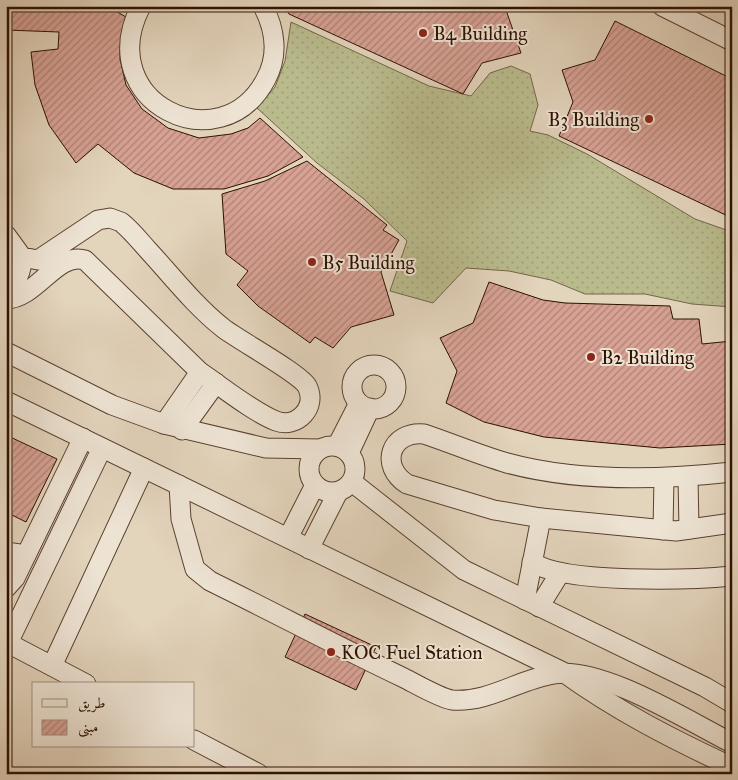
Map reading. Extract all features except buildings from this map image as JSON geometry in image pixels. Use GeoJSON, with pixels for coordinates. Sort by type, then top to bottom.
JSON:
{"type":"FeatureCollection","features":[{"type":"Feature","properties":{"kind":"lane"},"geometry":{"type":"LineString","coordinates":[[136,11],[129,47],[135,75],[142,88],[162,108],[188,118],[203,119],[217,118],[243,106],[263,86],[273,60],[275,45],[273,31],[263,6]]}},
{"type":"Feature","properties":{"kind":"lane"},"geometry":{"type":"LineString","coordinates":[[662,6],[732,41]]}},
{"type":"Feature","properties":{"kind":"lane"},"geometry":{"type":"LineString","coordinates":[[6,236],[22,257],[32,260],[43,258],[104,218],[121,222],[210,317],[234,337],[302,380],[307,386],[310,401],[304,414],[292,422],[284,423],[268,417],[200,372],[89,262],[80,258],[67,260],[26,293],[6,299]]}},
{"type":"Feature","properties":{"kind":"lane"},"geometry":{"type":"LineString","coordinates":[[80,258],[78,242],[82,232]]}},
{"type":"Feature","properties":{"kind":"lane"},"geometry":{"type":"LineString","coordinates":[[6,291],[20,274],[22,257]]}},
{"type":"Feature","properties":{"kind":"lane"},"geometry":{"type":"LineString","coordinates":[[6,352],[112,405],[173,427],[266,448],[336,449],[356,467],[309,549]]}},
{"type":"Feature","properties":{"kind":"lane"},"geometry":{"type":"LineString","coordinates":[[173,427],[200,372]]}},
{"type":"Feature","properties":{"kind":"lane"},"geometry":{"type":"LineString","coordinates":[[173,427],[216,382]]}},
{"type":"Feature","properties":{"kind":"lane"},"geometry":{"type":"LineString","coordinates":[[6,401],[563,672],[611,705],[669,737],[732,767]]}},
{"type":"Feature","properties":{"kind":"lane"},"geometry":{"type":"LineString","coordinates":[[288,538],[312,477],[314,454],[336,449],[365,406]]}},
{"type":"Feature","properties":{"kind":"lane"},"geometry":{"type":"LineString","coordinates":[[732,472],[664,478],[569,474],[507,463],[424,434],[414,433],[404,436],[396,442],[390,461],[393,471],[399,479],[407,484],[494,510],[541,518],[663,530],[689,529],[732,523]]}},
{"type":"Feature","properties":{"kind":"lane"},"geometry":{"type":"LineString","coordinates":[[6,588],[11,585],[26,556],[83,438]]}},
{"type":"Feature","properties":{"kind":"lane"},"geometry":{"type":"LineString","coordinates":[[82,682],[7,643],[102,448]]}},
{"type":"Feature","properties":{"kind":"lane"},"geometry":{"type":"LineString","coordinates":[[266,448],[312,477],[325,492],[345,487],[464,570],[706,687],[732,703]]}},
{"type":"Feature","properties":{"kind":"lane"},"geometry":{"type":"LineString","coordinates":[[52,666],[144,468]]}},
{"type":"Feature","properties":{"kind":"lane"},"geometry":{"type":"LineString","coordinates":[[688,477],[689,529]]}},
{"type":"Feature","properties":{"kind":"lane"},"geometry":{"type":"LineString","coordinates":[[663,530],[664,478]]}},
{"type":"Feature","properties":{"kind":"lane"},"geometry":{"type":"LineString","coordinates":[[179,485],[182,519],[195,569],[210,581],[451,700],[487,698],[521,682],[563,672],[591,677],[624,687],[732,743]]}},
{"type":"Feature","properties":{"kind":"lane"},"geometry":{"type":"LineString","coordinates":[[532,604],[532,562],[541,518]]}},
{"type":"Feature","properties":{"kind":"lane"},"geometry":{"type":"LineString","coordinates":[[6,552],[26,556]]}},
{"type":"Feature","properties":{"kind":"lane"},"geometry":{"type":"LineString","coordinates":[[532,562],[541,568],[560,573],[669,580],[732,576]]}},
{"type":"Feature","properties":{"kind":"lane"},"geometry":{"type":"LineString","coordinates":[[532,604],[560,573]]}},
{"type":"Feature","properties":{"kind":"lane"},"geometry":{"type":"LineString","coordinates":[[669,737],[678,716]]}},
{"type":"Feature","properties":{"kind":"lane"},"geometry":{"type":"LineString","coordinates":[[195,741],[259,774]]}},
{"type":"Feature","properties":{"kind":"green space"},"geometry":{"type":"Polygon","coordinates":[[[291,22],[429,86],[471,96],[490,73],[511,66],[530,74],[538,105],[530,131],[548,135],[587,154],[695,219],[732,232],[732,307],[692,304],[645,294],[585,294],[551,280],[509,271],[466,268],[433,303],[390,291],[407,241],[364,199],[317,163],[257,108],[275,87],[285,61],[291,22]]]}},
{"type":"Feature","properties":{"kind":"place","name":"B4 Building"},"geometry":{"type":"Point","coordinates":[423,33]}},
{"type":"Feature","properties":{"kind":"place","name":"B3 Building"},"geometry":{"type":"Point","coordinates":[649,119]}},
{"type":"Feature","properties":{"kind":"place","name":"B5 Building"},"geometry":{"type":"Point","coordinates":[312,262]}},
{"type":"Feature","properties":{"kind":"place","name":"B2 Building"},"geometry":{"type":"Point","coordinates":[591,357]}},
{"type":"Feature","properties":{"kind":"place","name":"KOC Fuel Station"},"geometry":{"type":"Point","coordinates":[331,652]}}]}
